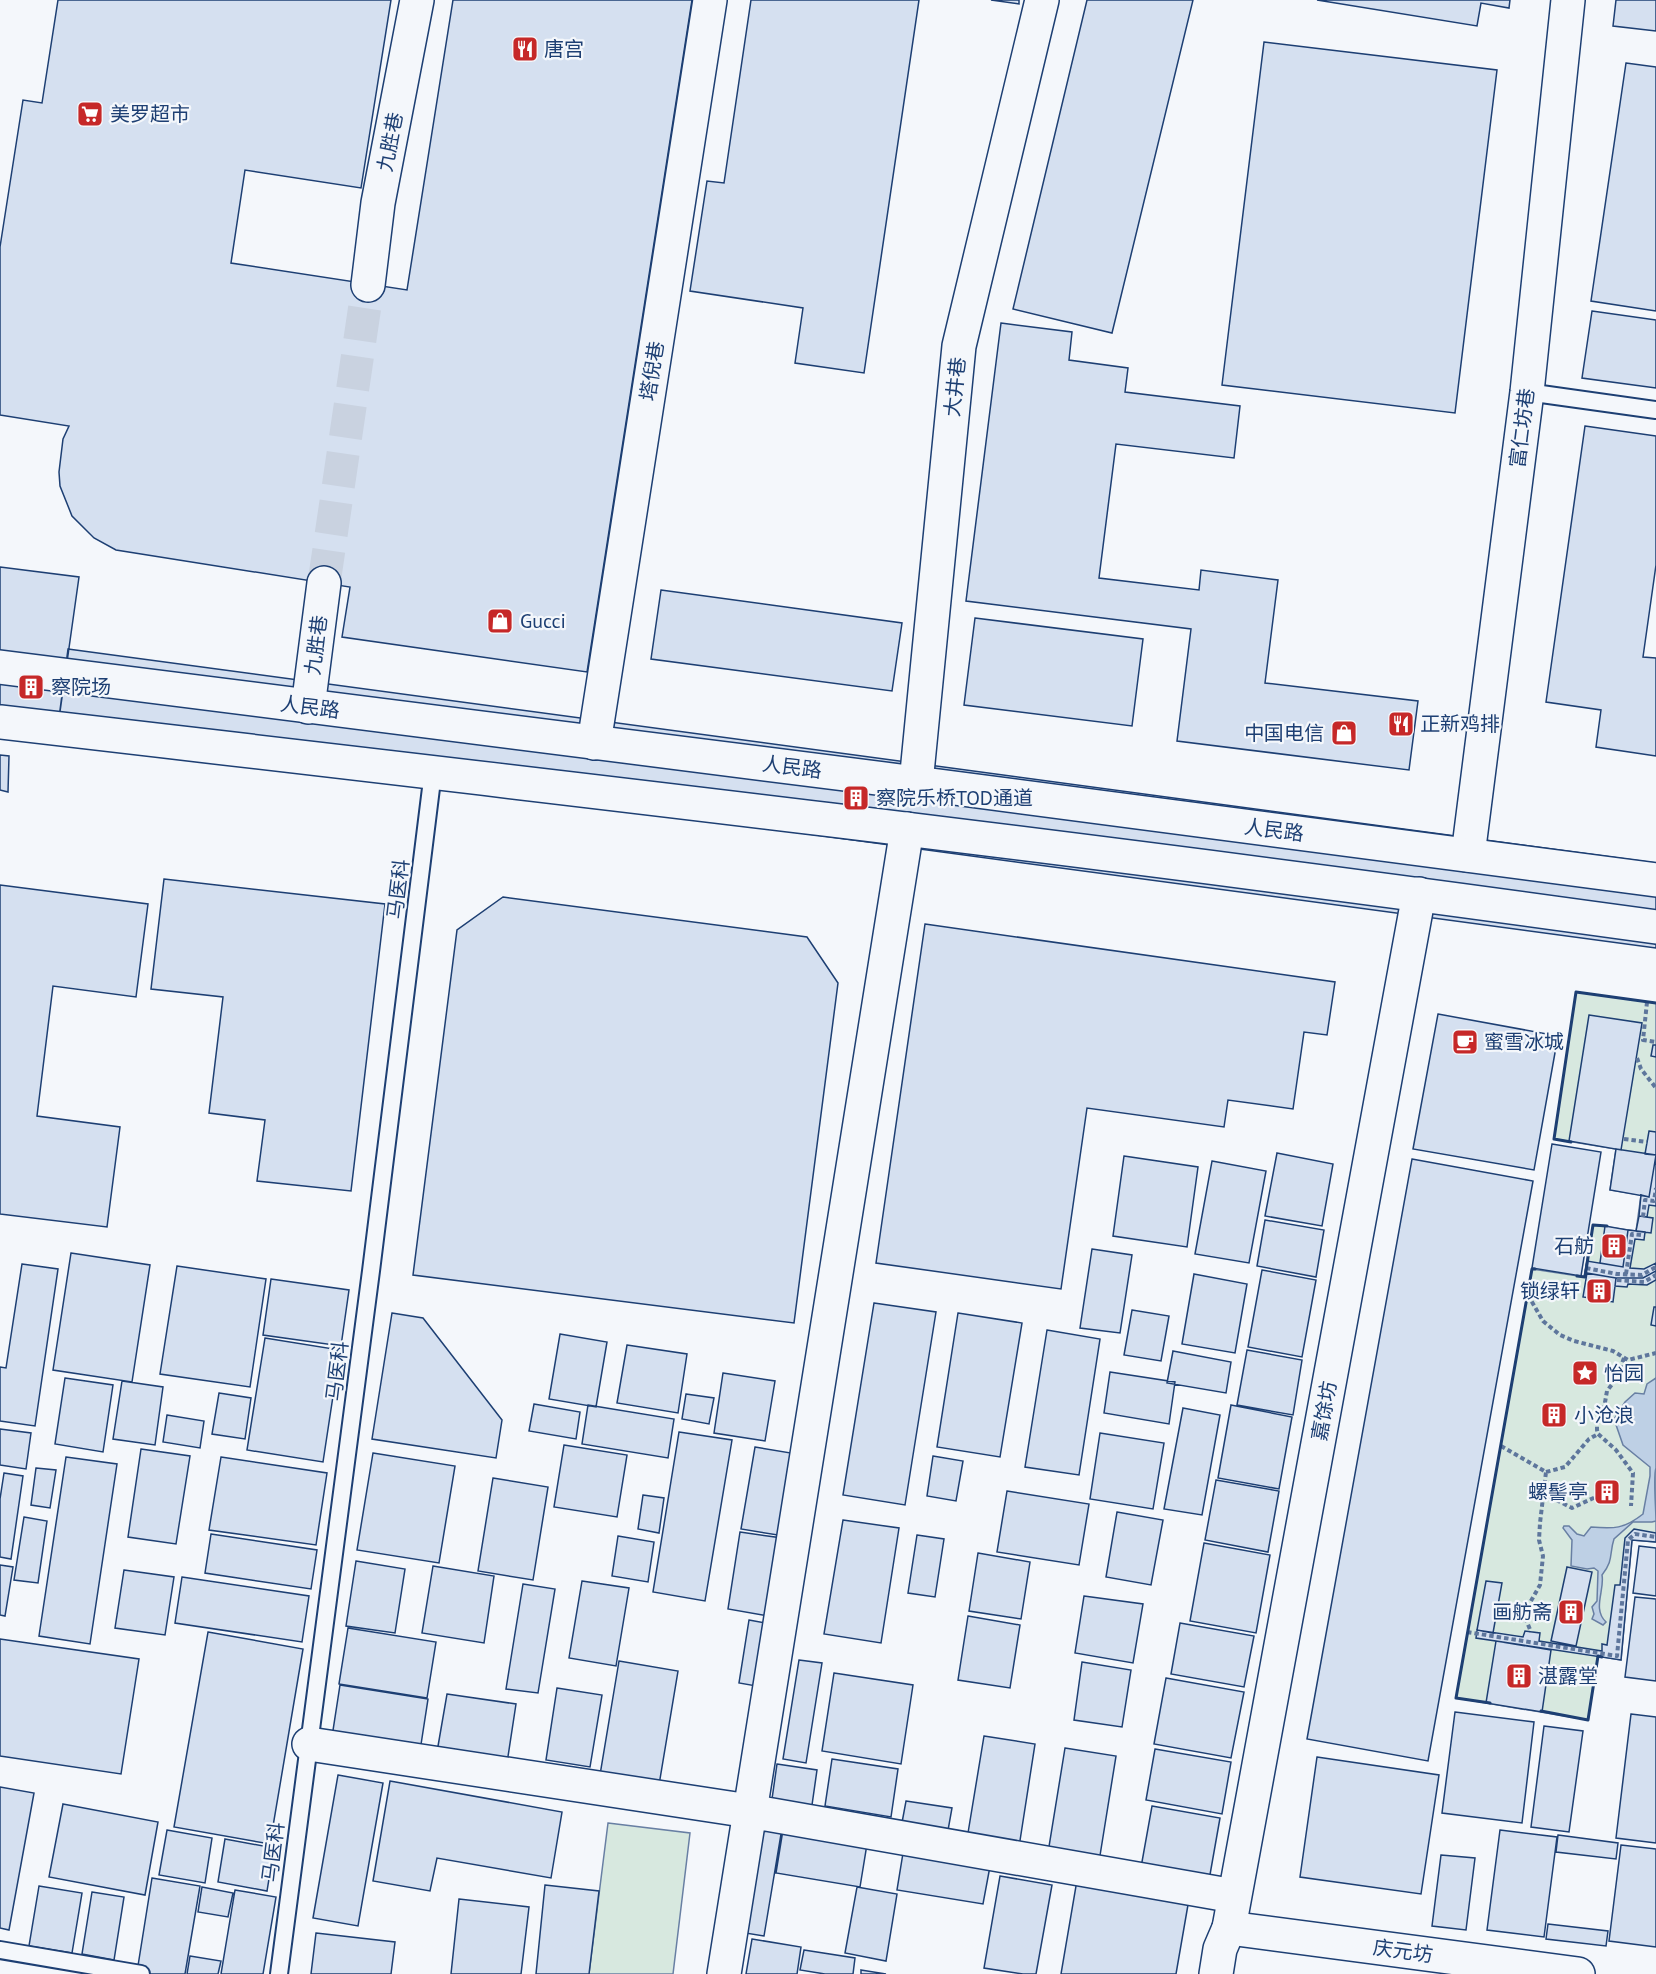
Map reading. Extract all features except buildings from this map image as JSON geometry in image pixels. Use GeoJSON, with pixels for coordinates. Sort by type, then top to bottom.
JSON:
{"type":"FeatureCollection","features":[{"type":"Feature","properties":{"kind":"street","name":"九胜巷"},"geometry":{"type":"LineString","coordinates":[[368,285],[378,203],[417,0]]}},
{"type":"Feature","properties":{"kind":"street","name":"塔倪巷"},"geometry":{"type":"LineString","coordinates":[[594,742],[710,0]]}},
{"type":"Feature","properties":{"kind":"street","name":"大井巷"},"geometry":{"type":"LineString","coordinates":[[916,783],[959,346],[1042,0]]}},
{"type":"Feature","properties":{"kind":"street","name":"富仁坊巷"},"geometry":{"type":"LineString","coordinates":[[1468,855],[1527,392],[1568,0]]}},
{"type":"Feature","properties":{"kind":"street","name":"九胜巷"},"geometry":{"type":"LineString","coordinates":[[308,707],[324,583]]}},
{"type":"Feature","properties":{"kind":"street","name":"人民路"},"geometry":{"type":"LineString","coordinates":[[0,667],[916,783],[1656,880]]}},
{"type":"Feature","properties":{"kind":"street"},"geometry":{"type":"LineString","coordinates":[[0,722],[907,829],[1419,894],[1656,927]]}},
{"type":"Feature","properties":{"kind":"street"},"geometry":{"type":"LineString","coordinates":[[724,1974],[907,829]]}},
{"type":"Feature","properties":{"kind":"street","name":"嘉馀坊"},"geometry":{"type":"LineString","coordinates":[[1216,1974],[1220,1949],[1228,1928],[1419,894]]}},
{"type":"Feature","properties":{"kind":"street"},"geometry":{"type":"LineString","coordinates":[[309,1744],[749,1811],[1234,1896]]}},
{"type":"Feature","properties":{"kind":"street","name":"庆元坊"},"geometry":{"type":"LineString","coordinates":[[1228,1928],[1578,1974]]}},
{"type":"Feature","properties":{"kind":"lane"},"geometry":{"type":"LineString","coordinates":[[1527,392],[1656,410]]}},
{"type":"Feature","properties":{"kind":"lane","name":"马医科"},"geometry":{"type":"LineString","coordinates":[[279,1974],[433,772]]}},
{"type":"Feature","properties":{"kind":"lane"},"geometry":{"type":"LineString","coordinates":[[0,1950],[141,1974]]}},
{"type":"Feature","properties":{"kind":"path"},"geometry":{"type":"LineString","coordinates":[[1647,1002],[1643,1040],[1656,1042]]}},
{"type":"Feature","properties":{"kind":"path"},"geometry":{"type":"LineString","coordinates":[[1637,1058],[1641,1069],[1656,1088]]}},
{"type":"Feature","properties":{"kind":"path"},"geometry":{"type":"LineString","coordinates":[[1624,1139],[1647,1142]]}},
{"type":"Feature","properties":{"kind":"path"},"geometry":{"type":"LineString","coordinates":[[1643,1216],[1645,1200],[1654,1201],[1656,1188]]}},
{"type":"Feature","properties":{"kind":"path"},"geometry":{"type":"LineString","coordinates":[[1626,1274],[1632,1234],[1641,1236],[1641,1232]]}},
{"type":"Feature","properties":{"kind":"path"},"geometry":{"type":"LineString","coordinates":[[1586,1268],[1642,1275],[1656,1267]]}},
{"type":"Feature","properties":{"kind":"path"},"geometry":{"type":"LineString","coordinates":[[1617,1280],[1644,1282],[1656,1275]]}},
{"type":"Feature","properties":{"kind":"path"},"geometry":{"type":"LineString","coordinates":[[1528,1295],[1544,1321],[1560,1335],[1613,1351],[1631,1360],[1656,1353]]}},
{"type":"Feature","properties":{"kind":"path"},"geometry":{"type":"LineString","coordinates":[[1624,1358],[1617,1379],[1607,1391],[1604,1408],[1597,1424],[1599,1434],[1616,1450],[1633,1473],[1631,1506]]}},
{"type":"Feature","properties":{"kind":"path"},"geometry":{"type":"LineString","coordinates":[[1501,1446],[1546,1472],[1565,1467],[1589,1438],[1599,1434]]}},
{"type":"Feature","properties":{"kind":"path"},"geometry":{"type":"LineString","coordinates":[[1531,1632],[1525,1617],[1527,1608],[1540,1585],[1543,1556],[1539,1540],[1539,1523],[1546,1472]]}},
{"type":"Feature","properties":{"kind":"path"},"geometry":{"type":"LineString","coordinates":[[1544,1493],[1572,1508],[1600,1496]]}},
{"type":"Feature","properties":{"kind":"path"},"geometry":{"type":"LineString","coordinates":[[1467,1632],[1617,1656],[1628,1540],[1635,1534],[1656,1537]]}},
{"type":"Feature","properties":{"kind":"shaded area","name":"怡园"},"geometry":{"type":"Polygon","coordinates":[[[1576,992],[1656,1003],[1656,1542],[1632,1540],[1621,1660],[1598,1656],[1588,1720],[1456,1698],[1532,1269],[1584,1277],[1593,1225],[1636,1231],[1641,1195],[1610,1190],[1616,1149],[1554,1139],[1576,992]]]}},
{"type":"Feature","properties":{"kind":"shaded area"},"geometry":{"type":"Polygon","coordinates":[[[608,1823],[690,1833],[673,1974],[589,1974],[608,1823]]]}},
{"type":"Feature","properties":{"kind":"water"},"geometry":{"type":"Polygon","coordinates":[[[1656,1378],[1656,1521],[1633,1522],[1614,1539],[1610,1561],[1602,1575],[1599,1605],[1606,1622],[1603,1625],[1592,1619],[1594,1614],[1592,1607],[1597,1601],[1598,1571],[1594,1568],[1571,1566],[1572,1540],[1563,1528],[1569,1526],[1577,1534],[1584,1536],[1591,1527],[1618,1527],[1630,1523],[1643,1514],[1650,1467],[1623,1445],[1614,1419],[1625,1402],[1635,1393],[1644,1394],[1647,1384],[1656,1378]]]}},
{"type":"Feature","properties":{"kind":"tunnel"},"geometry":{"type":"LineString","coordinates":[[324,583],[368,285]]}},
{"type":"Feature","properties":{"kind":"wall"},"geometry":{"type":"LineString","coordinates":[[1571,1142],[1554,1139],[1576,992],[1656,1003]]}},
{"type":"Feature","properties":{"kind":"wall"},"geometry":{"type":"LineString","coordinates":[[1577,1276],[1585,1277],[1593,1225],[1607,1226]]}},
{"type":"Feature","properties":{"kind":"wall"},"geometry":{"type":"LineString","coordinates":[[1490,1703],[1456,1698],[1532,1269],[1535,1269]]}},
{"type":"Feature","properties":{"kind":"wall"},"geometry":{"type":"LineString","coordinates":[[1541,1711],[1588,1720],[1598,1656],[1602,1657]]}},
{"type":"Feature","properties":{"kind":"place","name":"唐宫"},"geometry":{"type":"Point","coordinates":[525,49]}},
{"type":"Feature","properties":{"kind":"place","name":"美罗超市"},"geometry":{"type":"Point","coordinates":[90,114]}},
{"type":"Feature","properties":{"kind":"place","name":"Gucci"},"geometry":{"type":"Point","coordinates":[500,621]}},
{"type":"Feature","properties":{"kind":"place","name":"察院场"},"geometry":{"type":"Point","coordinates":[31,687]}},
{"type":"Feature","properties":{"kind":"place","name":"正新鸡排"},"geometry":{"type":"Point","coordinates":[1401,724]}},
{"type":"Feature","properties":{"kind":"place","name":"中国电信"},"geometry":{"type":"Point","coordinates":[1344,733]}},
{"type":"Feature","properties":{"kind":"place","name":"察院乐桥TOD通道"},"geometry":{"type":"Point","coordinates":[856,798]}},
{"type":"Feature","properties":{"kind":"place","name":"蜜雪冰城"},"geometry":{"type":"Point","coordinates":[1465,1042]}},
{"type":"Feature","properties":{"kind":"place","name":"石舫"},"geometry":{"type":"Point","coordinates":[1614,1246]}},
{"type":"Feature","properties":{"kind":"place","name":"锁绿轩"},"geometry":{"type":"Point","coordinates":[1599,1291]}},
{"type":"Feature","properties":{"kind":"place","name":"怡园"},"geometry":{"type":"Point","coordinates":[1585,1373]}},
{"type":"Feature","properties":{"kind":"place","name":"小沧浪"},"geometry":{"type":"Point","coordinates":[1554,1415]}},
{"type":"Feature","properties":{"kind":"place","name":"螺髻亭"},"geometry":{"type":"Point","coordinates":[1607,1492]}},
{"type":"Feature","properties":{"kind":"place","name":"画舫斋"},"geometry":{"type":"Point","coordinates":[1571,1612]}},
{"type":"Feature","properties":{"kind":"place","name":"湛露堂"},"geometry":{"type":"Point","coordinates":[1519,1676]}}]}
